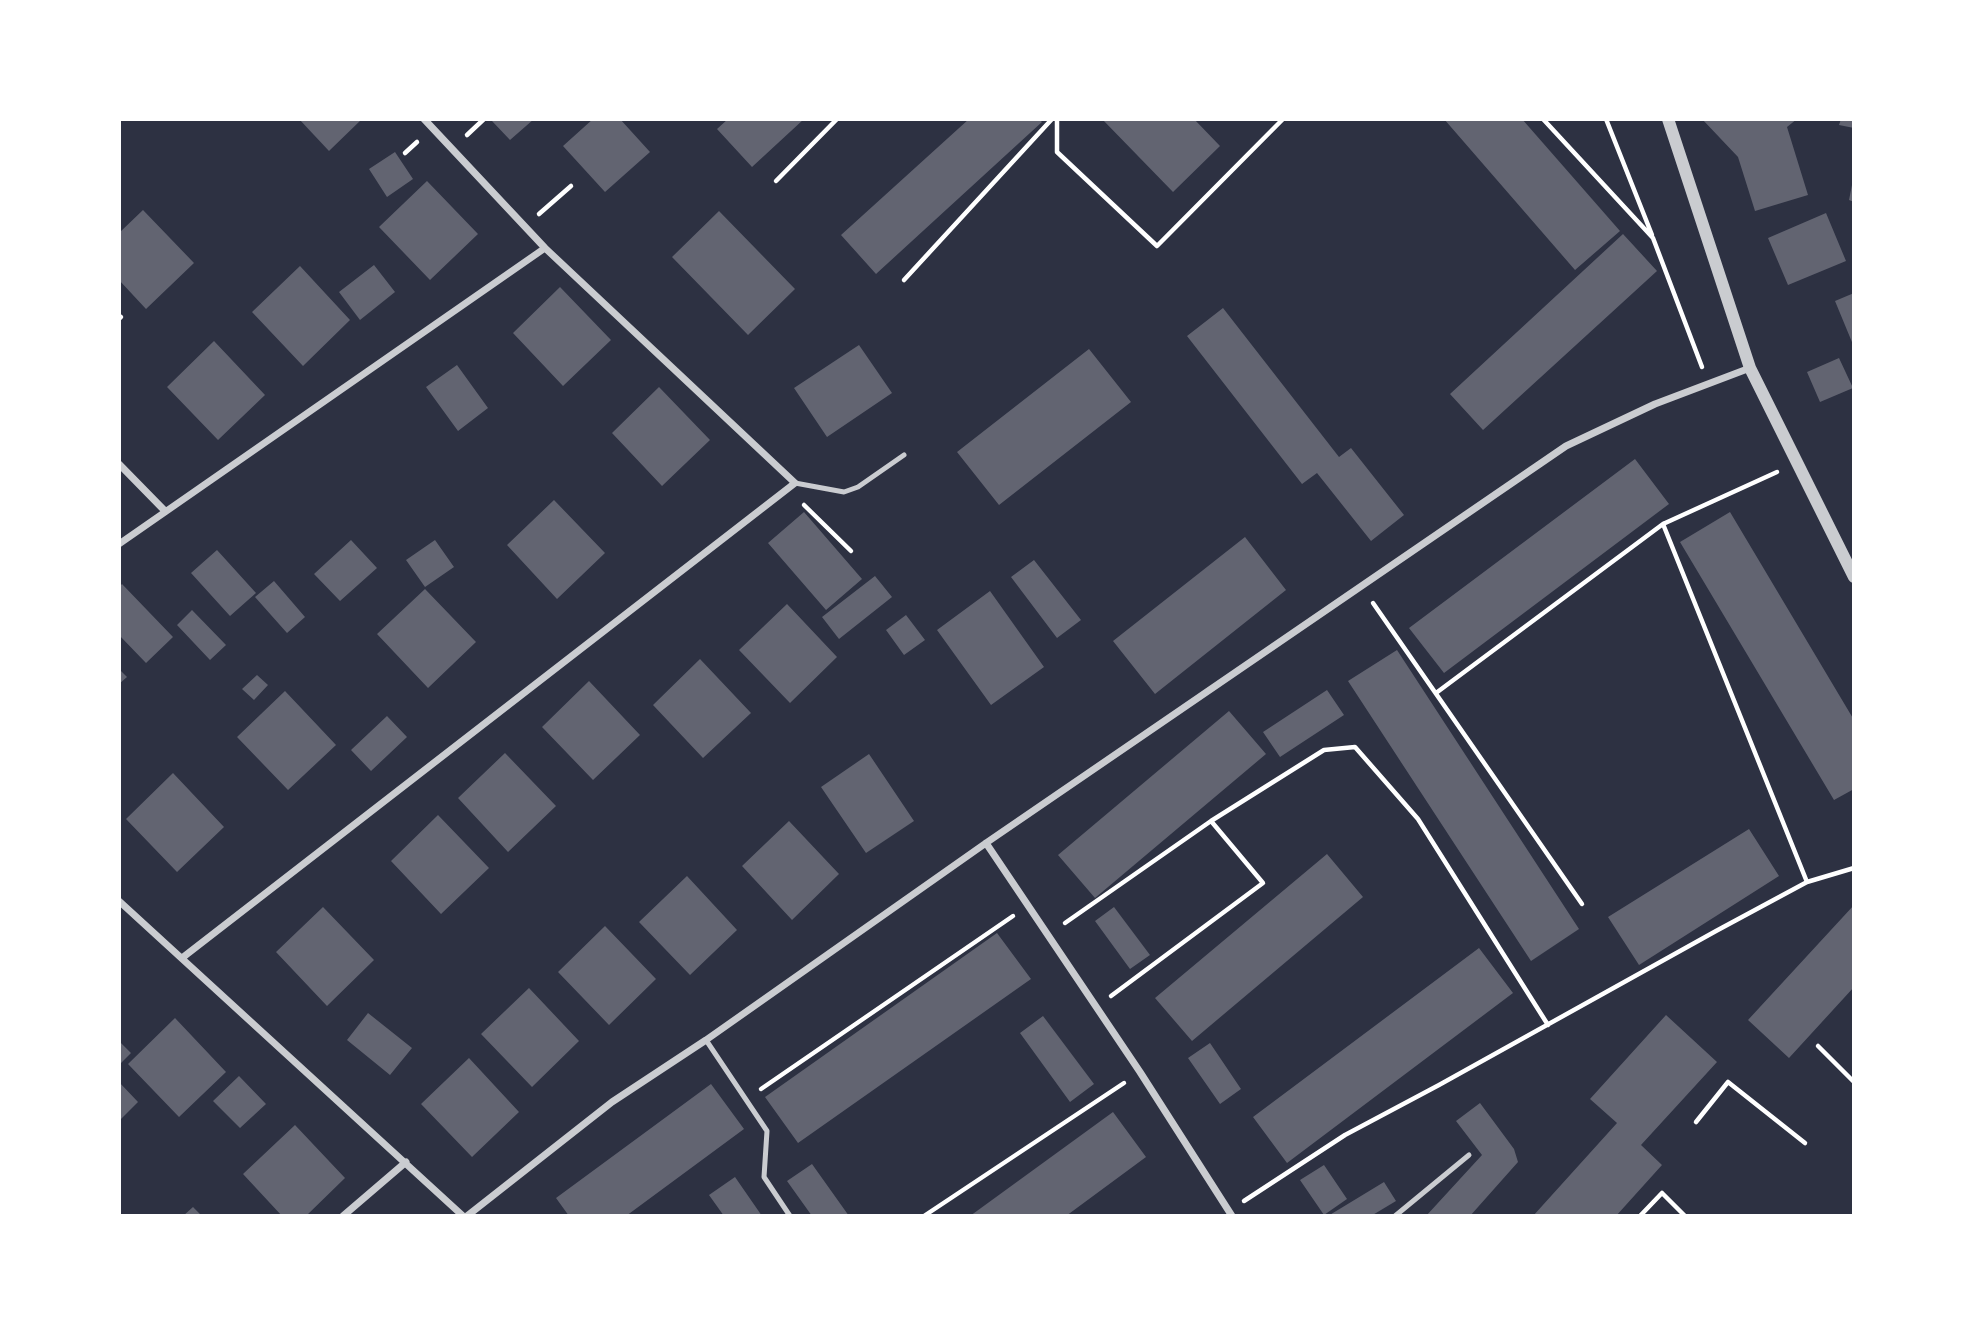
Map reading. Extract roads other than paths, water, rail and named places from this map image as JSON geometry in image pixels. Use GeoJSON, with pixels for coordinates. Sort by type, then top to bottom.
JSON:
{"type":"FeatureCollection","features":[{"type":"Feature","properties":{"kind":"street"},"geometry":{"type":"LineString","coordinates":[[182,958],[795,483],[545,248],[424,119]]}},
{"type":"Feature","properties":{"kind":"street"},"geometry":{"type":"LineString","coordinates":[[1668,119],[1750,368],[1854,576]]}},
{"type":"Feature","properties":{"kind":"street"},"geometry":{"type":"LineString","coordinates":[[119,544],[545,248]]}},
{"type":"Feature","properties":{"kind":"street"},"geometry":{"type":"LineString","coordinates":[[119,901],[465,1216],[612,1102],[706,1040],[986,843],[1566,446],[1655,404],[1750,368]]}},
{"type":"Feature","properties":{"kind":"street"},"geometry":{"type":"LineString","coordinates":[[119,464],[165,511]]}},
{"type":"Feature","properties":{"kind":"street"},"geometry":{"type":"LineString","coordinates":[[986,843],[1231,1213]]}},
{"type":"Feature","properties":{"kind":"street"},"geometry":{"type":"LineString","coordinates":[[343,1216],[406,1162]]}},
{"type":"Feature","properties":{"kind":"lane"},"geometry":{"type":"LineString","coordinates":[[795,483],[844,492],[858,487],[904,455]]}},
{"type":"Feature","properties":{"kind":"lane"},"geometry":{"type":"LineString","coordinates":[[706,1040],[767,1131],[764,1177],[790,1216]]}},
{"type":"Feature","properties":{"kind":"lane"},"geometry":{"type":"LineString","coordinates":[[1395,1216],[1469,1155]]}}]}
